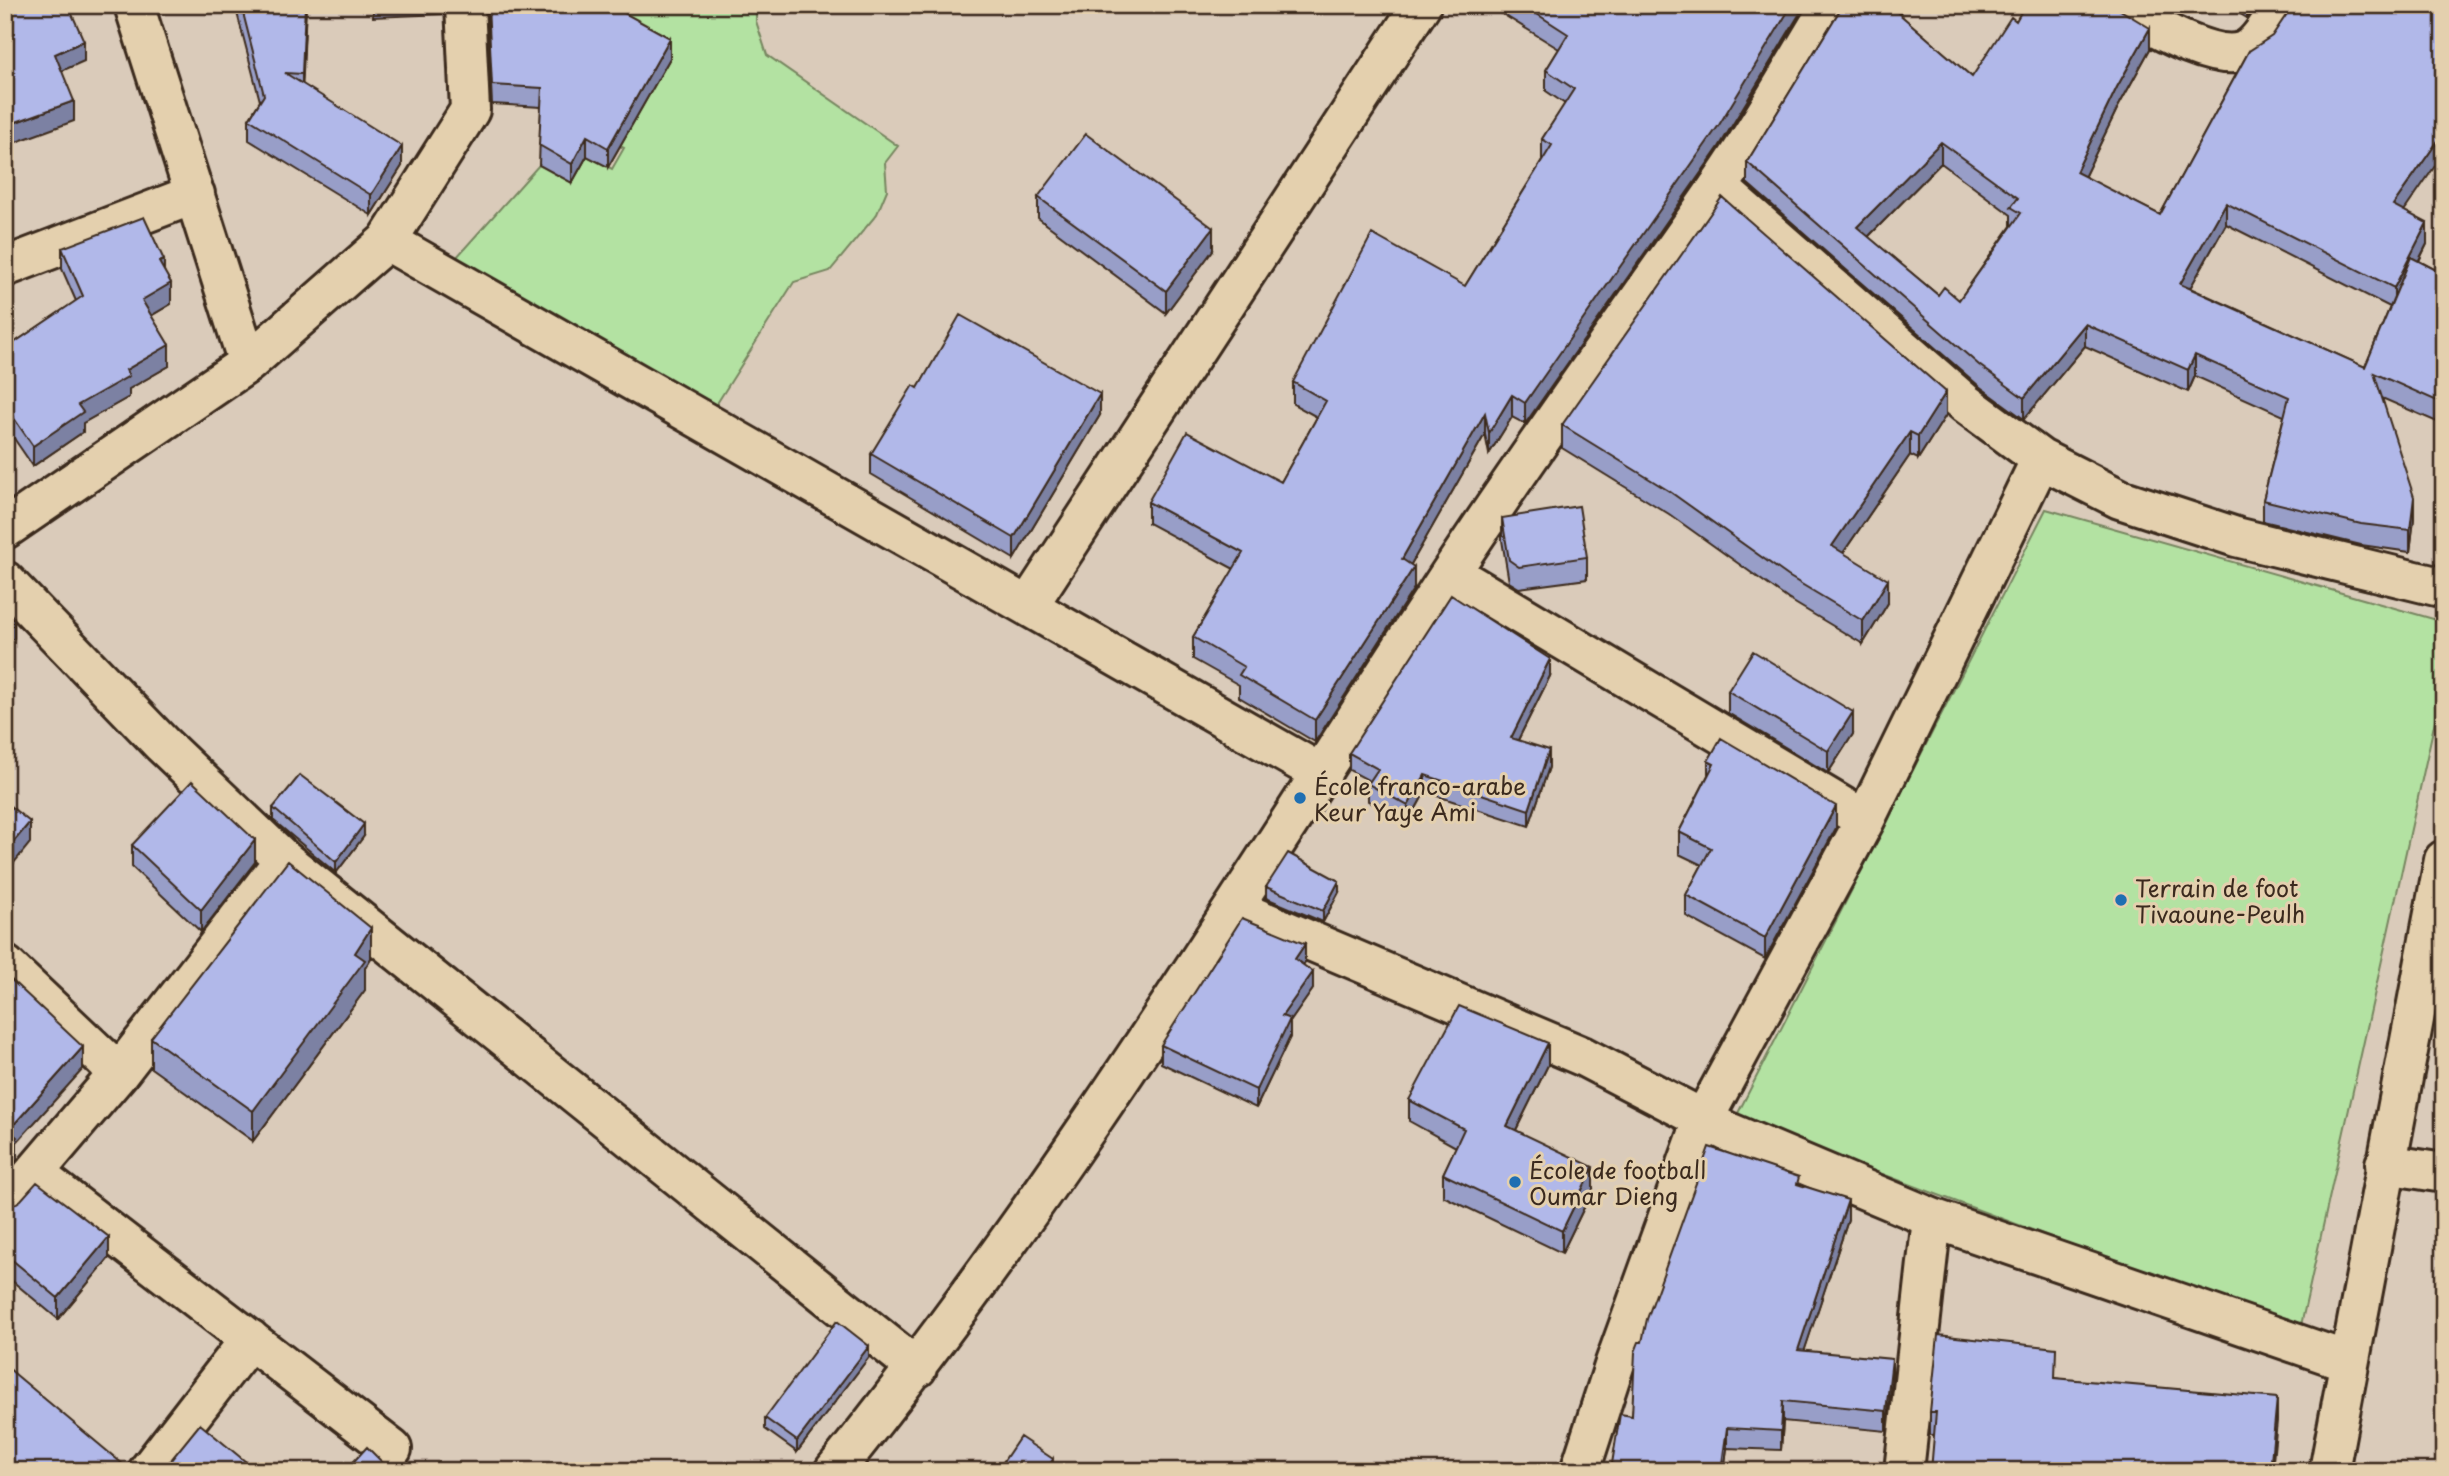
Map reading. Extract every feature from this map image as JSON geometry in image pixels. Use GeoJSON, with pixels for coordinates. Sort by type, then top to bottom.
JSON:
{"type":"FeatureCollection","features":[{"type":"Feature","properties":{"kind":"street"},"geometry":{"type":"LineString","coordinates":[[134,5],[248,363]]}},
{"type":"Feature","properties":{"kind":"street"},"geometry":{"type":"LineString","coordinates":[[5,529],[248,363],[387,241],[470,110],[465,5]]}},
{"type":"Feature","properties":{"kind":"street"},"geometry":{"type":"LineString","coordinates":[[1028,606],[1421,5]]}},
{"type":"Feature","properties":{"kind":"street"},"geometry":{"type":"LineString","coordinates":[[834,1471],[917,1368],[1120,1081],[1236,909],[1451,573],[1718,187],[1831,5]]}},
{"type":"Feature","properties":{"kind":"street"},"geometry":{"type":"LineString","coordinates":[[2113,5],[2209,51],[2232,53],[2245,51],[2256,42],[2281,5]]}},
{"type":"Feature","properties":{"kind":"street"},"geometry":{"type":"LineString","coordinates":[[1718,187],[1965,403],[2041,458],[2120,499],[2236,537],[2444,588]]}},
{"type":"Feature","properties":{"kind":"street"},"geometry":{"type":"LineString","coordinates":[[5,267],[195,194]]}},
{"type":"Feature","properties":{"kind":"street"},"geometry":{"type":"LineString","coordinates":[[387,241],[1322,774]]}},
{"type":"Feature","properties":{"kind":"street"},"geometry":{"type":"LineString","coordinates":[[1580,1471],[1615,1363],[1703,1120],[1865,820],[2041,458]]}},
{"type":"Feature","properties":{"kind":"street"},"geometry":{"type":"LineString","coordinates":[[1451,573],[1865,820]]}},
{"type":"Feature","properties":{"kind":"street"},"geometry":{"type":"LineString","coordinates":[[5,581],[162,744],[284,860],[917,1368]]}},
{"type":"Feature","properties":{"kind":"street"},"geometry":{"type":"LineString","coordinates":[[5,1207],[119,1073],[284,860]]}},
{"type":"Feature","properties":{"kind":"street"},"geometry":{"type":"LineString","coordinates":[[2329,1471],[2347,1361],[2444,860]]}},
{"type":"Feature","properties":{"kind":"street"},"geometry":{"type":"LineString","coordinates":[[1236,909],[1582,1056],[1703,1120],[1932,1218],[2347,1361]]}},
{"type":"Feature","properties":{"kind":"street"},"geometry":{"type":"LineString","coordinates":[[5,964],[119,1073]]}},
{"type":"Feature","properties":{"kind":"street"},"geometry":{"type":"LineString","coordinates":[[2385,1164],[2444,1173]]}},
{"type":"Feature","properties":{"kind":"street"},"geometry":{"type":"LineString","coordinates":[[34,1173],[392,1449]]}},
{"type":"Feature","properties":{"kind":"street"},"geometry":{"type":"LineString","coordinates":[[1904,1471],[1932,1218]]}},
{"type":"Feature","properties":{"kind":"street"},"geometry":{"type":"LineString","coordinates":[[148,1471],[250,1339]]}},
{"type":"Feature","properties":{"kind":"green space"},"geometry":{"type":"Polygon","coordinates":[[[624,5],[756,5],[756,21],[767,55],[898,146],[885,163],[887,190],[877,214],[830,271],[794,282],[716,405],[456,258],[539,165],[572,183],[587,156],[612,169],[624,148],[620,146],[614,26],[624,5]]]}},
{"type":"Feature","properties":{"kind":"green space","name":"Terrain de foot Tivaoune-Peulh"},"geometry":{"type":"Polygon","coordinates":[[[2046,509],[2444,622],[2444,680],[2300,1330],[1735,1119],[2046,509]]]}},
{"type":"Feature","properties":{"kind":"building"},"geometry":{"type":"Polygon","coordinates":[[[5,5],[68,5],[84,41],[55,54],[74,101],[5,126],[5,5]]]}},
{"type":"Feature","properties":{"kind":"building"},"geometry":{"type":"Polygon","coordinates":[[[241,5],[305,5],[302,74],[285,73],[402,146],[371,195],[249,119],[264,95],[241,5]]]}},
{"type":"Feature","properties":{"kind":"building"},"geometry":{"type":"Polygon","coordinates":[[[488,5],[610,5],[670,38],[608,148],[587,136],[572,164],[539,145],[542,88],[492,85],[488,5]]]}},
{"type":"Feature","properties":{"kind":"building"},"geometry":{"type":"Polygon","coordinates":[[[1523,5],[1792,5],[1719,125],[1525,403],[1512,395],[1489,433],[1485,413],[1402,559],[1414,567],[1315,720],[1239,675],[1244,667],[1193,637],[1243,553],[1148,502],[1187,432],[1281,482],[1326,401],[1293,382],[1372,234],[1465,286],[1552,145],[1542,139],[1574,89],[1546,70],[1568,34],[1523,5]]]}},
{"type":"Feature","properties":{"kind":"building"},"geometry":{"type":"Polygon","coordinates":[[[1843,5],[1889,5],[1972,77],[2011,17],[2016,21],[2025,5],[2112,5],[2150,28],[2117,87],[2076,172],[2160,215],[2249,51],[2272,36],[2293,5],[2444,5],[2444,132],[2393,205],[2427,223],[2394,288],[2226,203],[2180,284],[2365,367],[2411,257],[2444,274],[2444,404],[2374,373],[2414,497],[2410,530],[2361,524],[2263,500],[2289,397],[2195,355],[2188,370],[2085,324],[2024,398],[1979,365],[1747,162],[1843,5]],[[1941,142],[1857,227],[1938,295],[1944,287],[1959,300],[2021,213],[2011,207],[2018,198],[1941,142]]]}},
{"type":"Feature","properties":{"kind":"building"},"geometry":{"type":"Polygon","coordinates":[[[1086,134],[1213,228],[1166,291],[1038,197],[1086,134]]]}},
{"type":"Feature","properties":{"kind":"building"},"geometry":{"type":"Polygon","coordinates":[[[1722,197],[1946,392],[1918,436],[1910,432],[1832,546],[1888,580],[1863,621],[1788,576],[1669,491],[1562,425],[1722,197]]]}},
{"type":"Feature","properties":{"kind":"building"},"geometry":{"type":"Polygon","coordinates":[[[144,217],[164,260],[159,262],[171,283],[142,300],[169,345],[126,370],[129,376],[78,405],[83,412],[33,446],[13,417],[5,423],[5,349],[83,296],[62,248],[144,217]]]}},
{"type":"Feature","properties":{"kind":"building"},"geometry":{"type":"Polygon","coordinates":[[[960,315],[1100,394],[1014,538],[871,454],[913,385],[918,388],[960,315]]]}},
{"type":"Feature","properties":{"kind":"building"},"geometry":{"type":"Polygon","coordinates":[[[1579,506],[1587,557],[1519,567],[1509,560],[1502,518],[1579,506]]]}},
{"type":"Feature","properties":{"kind":"building"},"geometry":{"type":"Polygon","coordinates":[[[1451,595],[1550,659],[1511,738],[1549,750],[1529,810],[1425,775],[1408,806],[1368,784],[1378,769],[1349,753],[1451,595]]]}},
{"type":"Feature","properties":{"kind":"building"},"geometry":{"type":"Polygon","coordinates":[[[5,607],[14,618],[5,624],[5,607]]]}},
{"type":"Feature","properties":{"kind":"building"},"geometry":{"type":"Polygon","coordinates":[[[1753,651],[1853,712],[1828,751],[1728,691],[1753,651]]]}},
{"type":"Feature","properties":{"kind":"building"},"geometry":{"type":"Polygon","coordinates":[[[1721,738],[1836,806],[1765,938],[1686,895],[1711,848],[1679,832],[1714,764],[1708,761],[1721,738]]]}},
{"type":"Feature","properties":{"kind":"building"},"geometry":{"type":"Polygon","coordinates":[[[300,775],[364,824],[336,862],[273,808],[300,775]]]}},
{"type":"Feature","properties":{"kind":"building"},"geometry":{"type":"Polygon","coordinates":[[[192,781],[255,840],[201,910],[132,845],[192,781]]]}},
{"type":"Feature","properties":{"kind":"building"},"geometry":{"type":"Polygon","coordinates":[[[5,802],[30,822],[5,852],[5,802]]]}},
{"type":"Feature","properties":{"kind":"building"},"geometry":{"type":"Polygon","coordinates":[[[1288,853],[1339,881],[1323,911],[1266,887],[1288,853]]]}},
{"type":"Feature","properties":{"kind":"building"},"geometry":{"type":"Polygon","coordinates":[[[288,861],[371,928],[355,953],[365,960],[253,1111],[151,1038],[288,861]]]}},
{"type":"Feature","properties":{"kind":"building"},"geometry":{"type":"Polygon","coordinates":[[[1242,918],[1305,944],[1295,959],[1313,972],[1282,1016],[1290,1019],[1256,1090],[1161,1045],[1242,918]]]}},
{"type":"Feature","properties":{"kind":"building"},"geometry":{"type":"Polygon","coordinates":[[[5,974],[83,1047],[9,1130],[17,1137],[5,1152],[5,974]]]}},
{"type":"Feature","properties":{"kind":"building"},"geometry":{"type":"Polygon","coordinates":[[[1459,1006],[1548,1043],[1507,1126],[1593,1167],[1562,1231],[1443,1174],[1464,1129],[1409,1100],[1459,1006]]]}},
{"type":"Feature","properties":{"kind":"building"},"geometry":{"type":"Polygon","coordinates":[[[1709,1147],[1799,1177],[1797,1184],[1848,1200],[1798,1350],[1892,1359],[1886,1411],[1783,1401],[1781,1431],[1727,1428],[1721,1471],[1604,1471],[1611,1470],[1620,1414],[1632,1416],[1635,1352],[1639,1342],[1642,1342],[1647,1319],[1709,1147]]]}},
{"type":"Feature","properties":{"kind":"building"},"geometry":{"type":"Polygon","coordinates":[[[37,1182],[109,1237],[58,1298],[5,1254],[5,1207],[21,1200],[37,1182]]]}},
{"type":"Feature","properties":{"kind":"building"},"geometry":{"type":"Polygon","coordinates":[[[837,1321],[869,1346],[797,1441],[765,1418],[837,1321]]]}},
{"type":"Feature","properties":{"kind":"building"},"geometry":{"type":"Polygon","coordinates":[[[1938,1335],[2056,1348],[2055,1378],[2277,1398],[2270,1471],[1931,1471],[1936,1412],[1930,1412],[1938,1335]]]}},
{"type":"Feature","properties":{"kind":"building"},"geometry":{"type":"Polygon","coordinates":[[[5,1365],[15,1374],[131,1471],[5,1471],[5,1365]]]}},
{"type":"Feature","properties":{"kind":"building"},"geometry":{"type":"Polygon","coordinates":[[[200,1424],[257,1471],[162,1471],[200,1424]]]}},
{"type":"Feature","properties":{"kind":"building"},"geometry":{"type":"Polygon","coordinates":[[[1020,1437],[1053,1459],[1046,1471],[997,1471],[1020,1437]]]}},
{"type":"Feature","properties":{"kind":"building"},"geometry":{"type":"Polygon","coordinates":[[[367,1447],[391,1471],[345,1471],[367,1447]]]}},
{"type":"Feature","properties":{"kind":"place","name":"École franco-arabe Keur Yaye Ami"},"geometry":{"type":"Point","coordinates":[1300,798]}},
{"type":"Feature","properties":{"kind":"place","name":"Terrain de foot Tivaoune-Peulh"},"geometry":{"type":"Point","coordinates":[2121,900]}},
{"type":"Feature","properties":{"kind":"place","name":"École de football Oumar Dieng"},"geometry":{"type":"Point","coordinates":[1515,1182]}}]}
